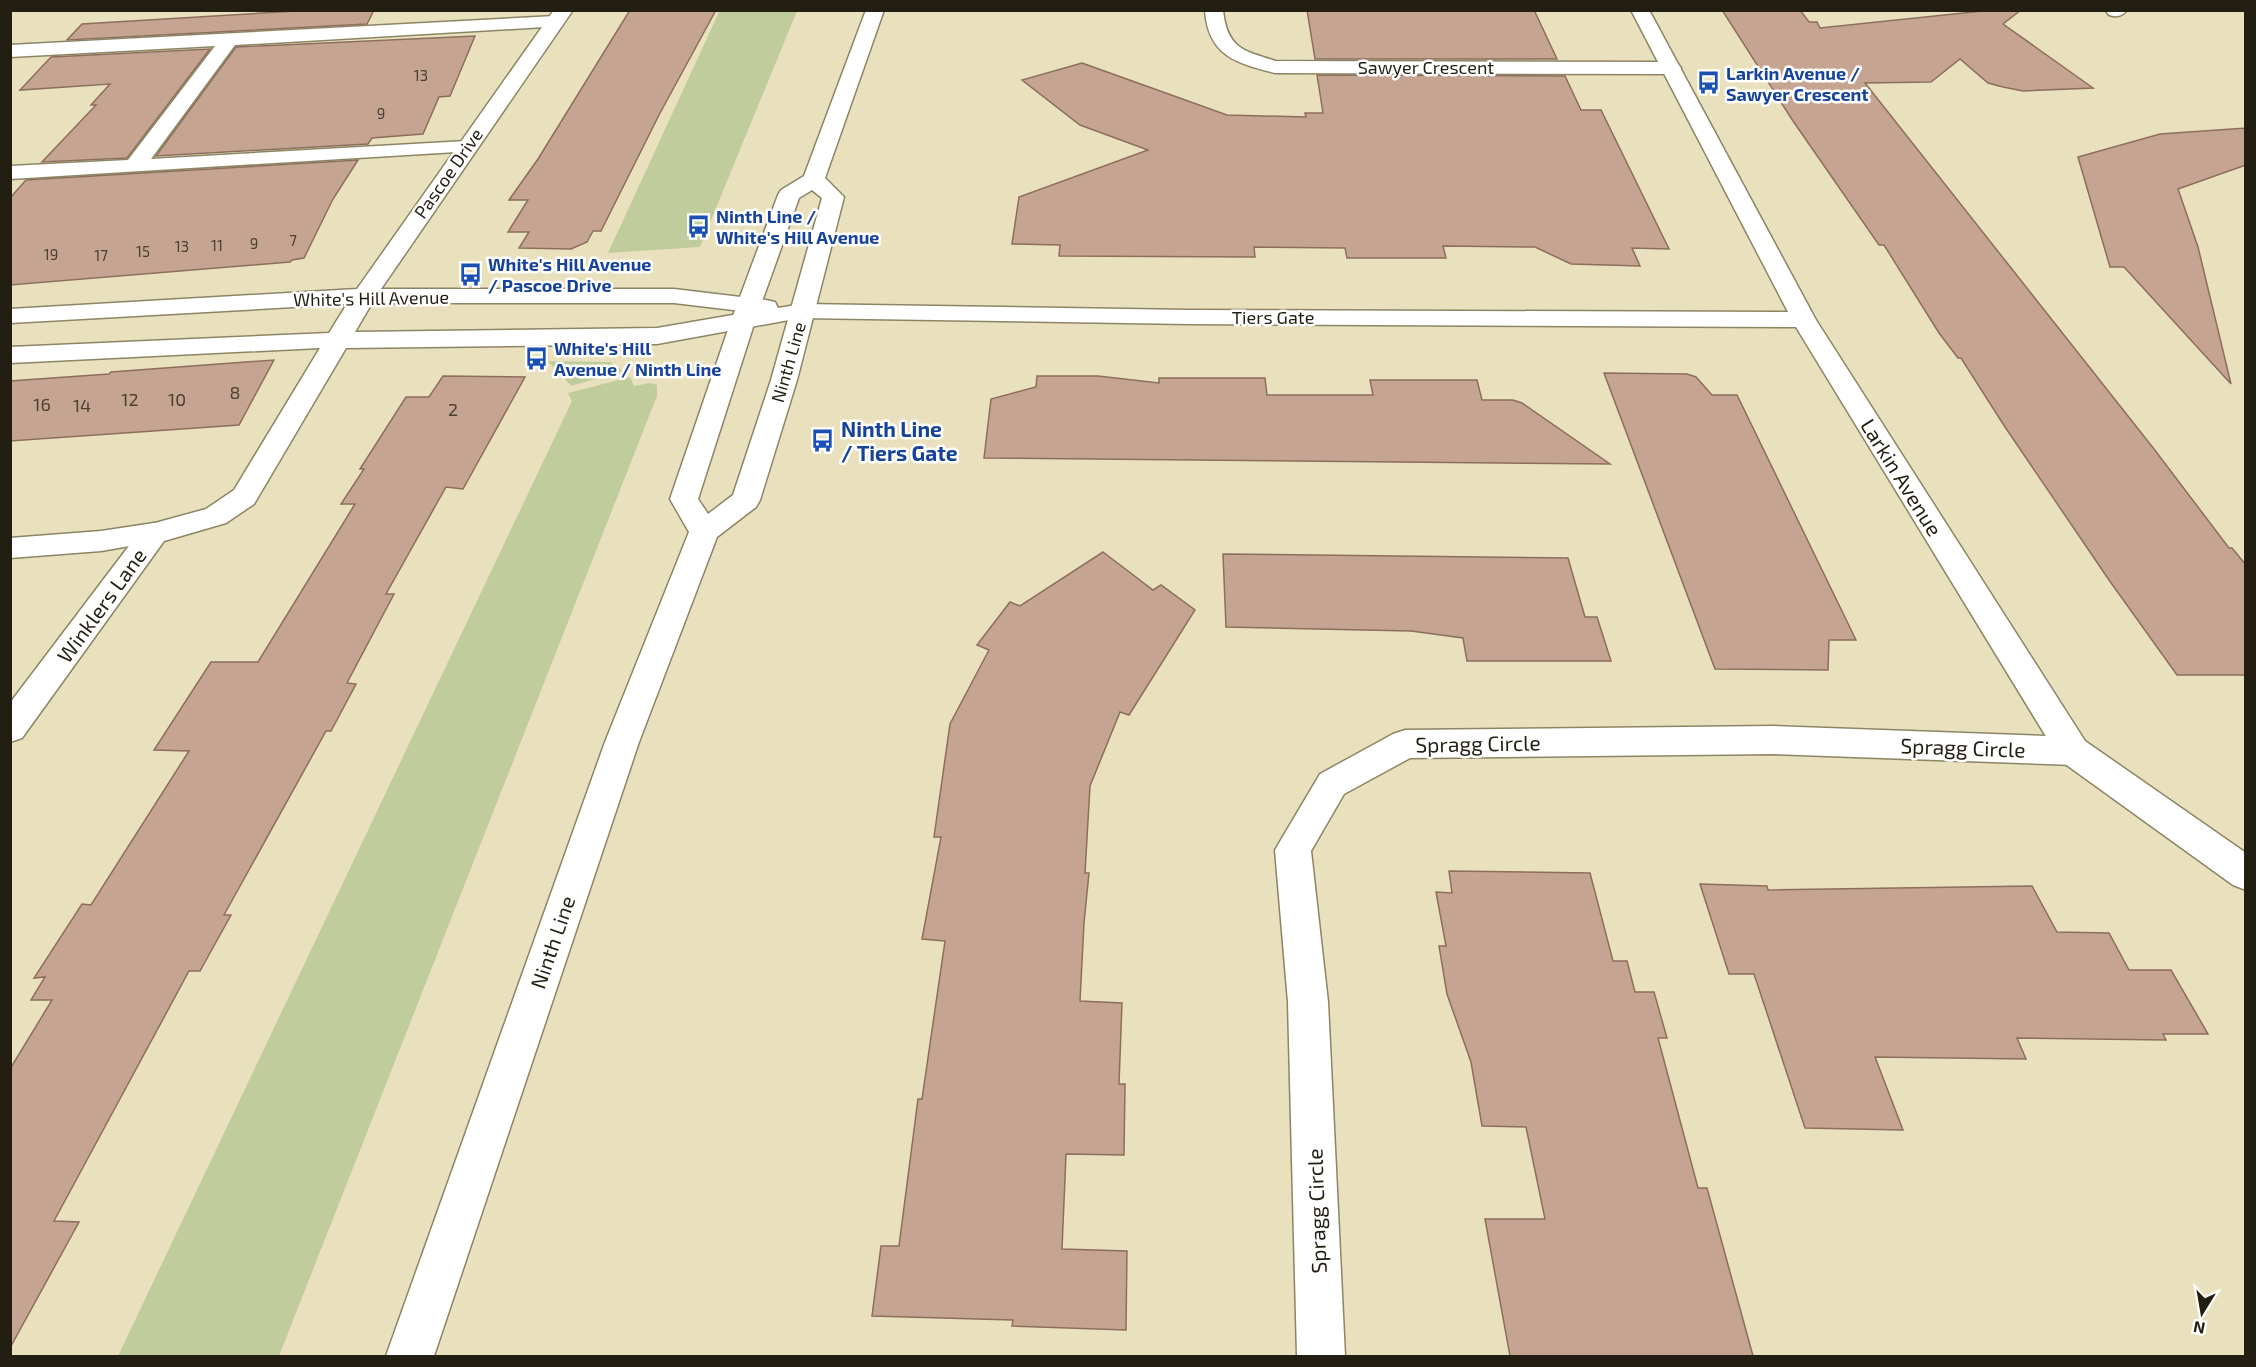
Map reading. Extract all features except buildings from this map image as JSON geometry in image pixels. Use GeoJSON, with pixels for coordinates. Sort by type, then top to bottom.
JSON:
{"type":"FeatureCollection","features":[{"type":"Feature","properties":{"kind":"street"},"geometry":{"type":"LineString","coordinates":[[704,532],[684,498],[746,313],[789,195],[814,179],[875,10]]}},
{"type":"Feature","properties":{"kind":"street","name":"Sawyer Crescent"},"geometry":{"type":"LineString","coordinates":[[1214,10],[1214,28],[1229,52],[1275,67],[1671,68]]}},
{"type":"Feature","properties":{"kind":"street","name":"Larkin Avenue"},"geometry":{"type":"LineString","coordinates":[[1640,10],[1804,320],[2073,751],[2246,874]]}},
{"type":"Feature","properties":{"kind":"street"},"geometry":{"type":"LineString","coordinates":[[10,51],[229,40],[560,16]]}},
{"type":"Feature","properties":{"kind":"street","name":"Pascoe Drive"},"geometry":{"type":"LineString","coordinates":[[337,340],[364,296],[466,147],[560,16]]}},
{"type":"Feature","properties":{"kind":"street"},"geometry":{"type":"LineString","coordinates":[[135,165],[229,40]]}},
{"type":"Feature","properties":{"kind":"street"},"geometry":{"type":"LineString","coordinates":[[10,173],[466,147]]}},
{"type":"Feature","properties":{"kind":"street","name":"Ninth Line"},"geometry":{"type":"LineString","coordinates":[[410,1356],[621,742],[704,532],[746,500],[784,380],[832,197],[814,179]]}},
{"type":"Feature","properties":{"kind":"street","name":"White's Hill Avenue"},"geometry":{"type":"LineString","coordinates":[[10,316],[364,296],[674,296],[746,313]]}},
{"type":"Feature","properties":{"kind":"street","name":"Tiers Gate"},"geometry":{"type":"LineString","coordinates":[[746,313],[802,311],[1200,317],[1804,320]]}},
{"type":"Feature","properties":{"kind":"street","name":"White's Hill Avenue"},"geometry":{"type":"LineString","coordinates":[[10,354],[337,340],[657,336],[746,313]]}},
{"type":"Feature","properties":{"kind":"street","name":"Winklers Lane"},"geometry":{"type":"LineString","coordinates":[[10,729],[154,533],[216,516],[244,496],[337,340]]}},
{"type":"Feature","properties":{"kind":"street"},"geometry":{"type":"LineString","coordinates":[[10,549],[101,541],[154,533]]}},
{"type":"Feature","properties":{"kind":"street","name":"Spragg Circle"},"geometry":{"type":"LineString","coordinates":[[1321,1356],[1308,1002],[1293,850],[1332,784],[1405,744],[1774,740],[2073,751]]}},
{"type":"Feature","properties":{"kind":"green space"},"geometry":{"type":"Polygon","coordinates":[[[720,10],[797,11],[700,247],[608,253],[720,10]]]}},
{"type":"Feature","properties":{"kind":"green space"},"geometry":{"type":"Polygon","coordinates":[[[548,361],[610,362],[623,371],[571,386],[548,361]]]}},
{"type":"Feature","properties":{"kind":"green space"},"geometry":{"type":"Polygon","coordinates":[[[630,377],[634,386],[650,383],[657,385],[657,396],[279,1356],[118,1356],[572,401],[568,393],[630,377]]]}},
{"type":"Feature","properties":{"kind":"place","name":"Larkin Avenue / Sawyer Crescent"},"geometry":{"type":"Point","coordinates":[1708,83]}},
{"type":"Feature","properties":{"kind":"place","name":"Ninth Line / White's Hill Avenue"},"geometry":{"type":"Point","coordinates":[698,226]}},
{"type":"Feature","properties":{"kind":"place","name":"White's Hill Avenue / Pascoe Drive"},"geometry":{"type":"Point","coordinates":[470,274]}},
{"type":"Feature","properties":{"kind":"place","name":"White's Hill Avenue / Ninth Line"},"geometry":{"type":"Point","coordinates":[536,358]}},
{"type":"Feature","properties":{"kind":"place","name":"Ninth Line / Tiers Gate"},"geometry":{"type":"Point","coordinates":[823,440]}}]}
